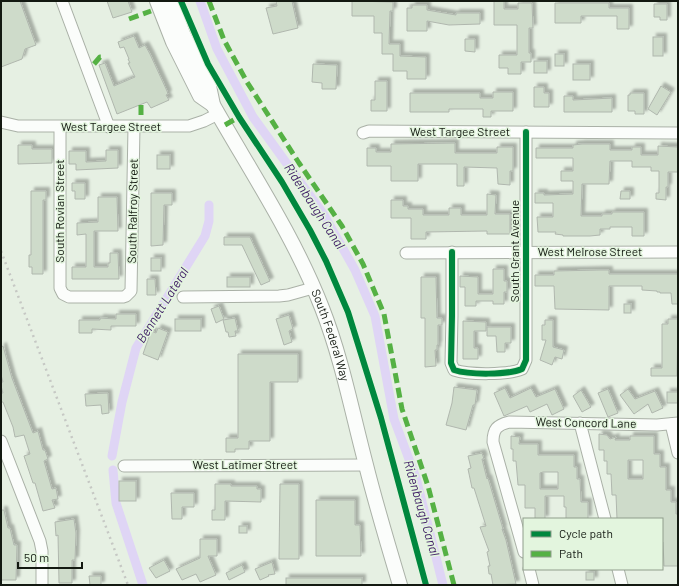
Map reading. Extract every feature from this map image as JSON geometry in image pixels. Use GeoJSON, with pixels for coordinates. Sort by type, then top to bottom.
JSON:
{"type":"FeatureCollection","features":[{"type":"Feature","properties":{"kind":"main road","name":"South Federal Way"},"geometry":{"type":"LineString","coordinates":[[157,1],[173,42],[200,96],[216,109]]}},
{"type":"Feature","properties":{"kind":"main road","name":"South Federal Way"},"geometry":{"type":"LineString","coordinates":[[171,1],[183,34],[209,86],[216,109],[299,254],[322,308],[341,363],[366,465],[400,585]]}},
{"type":"Feature","properties":{"kind":"street"},"geometry":{"type":"LineString","coordinates":[[62,1],[109,127]]}},
{"type":"Feature","properties":{"kind":"street","name":"West Targee Street"},"geometry":{"type":"LineString","coordinates":[[1,122],[18,126],[60,127],[189,126],[204,121],[216,109]]}},
{"type":"Feature","properties":{"kind":"street","name":"South Rovian Street"},"geometry":{"type":"LineString","coordinates":[[60,127],[60,288],[63,294],[69,297],[123,297],[129,294]]}},
{"type":"Feature","properties":{"kind":"street","name":"South Ralfroy Street"},"geometry":{"type":"LineString","coordinates":[[129,294],[132,288],[134,127]]}},
{"type":"Feature","properties":{"kind":"street","name":"West Targee Street"},"geometry":{"type":"LineString","coordinates":[[363,133],[369,131],[678,133]]}},
{"type":"Feature","properties":{"kind":"street","name":"South Grant Avenue"},"geometry":{"type":"LineString","coordinates":[[452,252],[451,363],[454,370],[462,373],[506,373],[515,372],[522,369],[526,360],[526,132]]}},
{"type":"Feature","properties":{"kind":"street","name":"West Melrose Street"},"geometry":{"type":"LineString","coordinates":[[406,252],[678,252]]}},
{"type":"Feature","properties":{"kind":"street"},"geometry":{"type":"LineString","coordinates":[[183,296],[284,295],[313,288]]}},
{"type":"Feature","properties":{"kind":"street","name":"West Concord Lane"},"geometry":{"type":"LineString","coordinates":[[523,548],[493,442],[493,435],[496,428],[509,422],[674,424]]}},
{"type":"Feature","properties":{"kind":"street"},"geometry":{"type":"LineString","coordinates":[[580,423],[605,518]]}},
{"type":"Feature","properties":{"kind":"street"},"geometry":{"type":"LineString","coordinates":[[674,424],[678,453]]}},
{"type":"Feature","properties":{"kind":"street"},"geometry":{"type":"LineString","coordinates":[[1,441],[40,541],[42,551],[42,585]]}},
{"type":"Feature","properties":{"kind":"street","name":"West Latimer Street"},"geometry":{"type":"LineString","coordinates":[[124,466],[366,465]]}},
{"type":"Feature","properties":{"kind":"street"},"geometry":{"type":"LineString","coordinates":[[529,570],[533,585]]}},
{"type":"Feature","properties":{"kind":"street"},"geometry":{"type":"LineString","coordinates":[[618,570],[622,585]]}},
{"type":"Feature","properties":{"kind":"building"},"geometry":{"type":"Polygon","coordinates":[[[1,1],[20,1],[36,45],[25,49],[22,59],[1,67],[1,1]]]}},
{"type":"Feature","properties":{"kind":"building"},"geometry":{"type":"Polygon","coordinates":[[[107,1],[128,1],[132,12],[113,18],[107,1]]]}},
{"type":"Feature","properties":{"kind":"building"},"geometry":{"type":"Polygon","coordinates":[[[276,1],[292,1],[298,28],[273,34],[266,8],[277,6],[276,1]]]}},
{"type":"Feature","properties":{"kind":"building"},"geometry":{"type":"Polygon","coordinates":[[[352,1],[393,2],[393,11],[390,11],[389,44],[400,44],[400,56],[426,57],[426,79],[407,79],[407,71],[393,71],[393,54],[382,54],[382,33],[374,33],[374,16],[352,16],[352,1]]]}},
{"type":"Feature","properties":{"kind":"building"},"geometry":{"type":"Polygon","coordinates":[[[494,1],[504,1],[504,9],[518,9],[518,3],[532,3],[533,28],[529,28],[529,53],[531,53],[531,62],[521,62],[521,74],[508,74],[508,68],[499,68],[499,55],[517,55],[517,25],[494,25],[494,1]]]}},
{"type":"Feature","properties":{"kind":"building"},"geometry":{"type":"Polygon","coordinates":[[[555,3],[609,3],[609,8],[629,8],[629,29],[617,29],[617,16],[581,16],[581,23],[555,23],[555,3]]]}},
{"type":"Feature","properties":{"kind":"building"},"geometry":{"type":"Polygon","coordinates":[[[654,4],[667,4],[667,20],[660,20],[660,17],[654,17],[654,4]]]}},
{"type":"Feature","properties":{"kind":"building"},"geometry":{"type":"Polygon","coordinates":[[[412,5],[427,5],[427,10],[456,15],[456,13],[480,13],[480,24],[449,25],[427,21],[427,31],[407,31],[407,8],[412,8],[412,5]]]}},
{"type":"Feature","properties":{"kind":"building"},"geometry":{"type":"Polygon","coordinates":[[[134,36],[139,48],[145,45],[150,54],[167,91],[168,94],[166,95],[169,100],[151,108],[147,102],[117,114],[99,65],[105,63],[114,86],[135,77],[128,63],[130,63],[124,47],[120,48],[118,42],[134,36]]]}},
{"type":"Feature","properties":{"kind":"building"},"geometry":{"type":"Polygon","coordinates":[[[653,37],[663,37],[663,56],[653,56],[653,37]]]}},
{"type":"Feature","properties":{"kind":"building"},"geometry":{"type":"Polygon","coordinates":[[[465,39],[475,39],[475,52],[465,51],[465,39]]]}},
{"type":"Feature","properties":{"kind":"building"},"geometry":{"type":"Polygon","coordinates":[[[555,54],[564,54],[564,66],[555,66],[555,54]]]}},
{"type":"Feature","properties":{"kind":"building"},"geometry":{"type":"Polygon","coordinates":[[[534,61],[547,61],[547,73],[534,73],[534,61]]]}},
{"type":"Feature","properties":{"kind":"building"},"geometry":{"type":"Polygon","coordinates":[[[313,64],[337,65],[336,89],[322,89],[322,83],[312,82],[313,64]]]}},
{"type":"Feature","properties":{"kind":"building"},"geometry":{"type":"Polygon","coordinates":[[[573,64],[590,64],[590,80],[573,80],[573,64]]]}},
{"type":"Feature","properties":{"kind":"building"},"geometry":{"type":"Polygon","coordinates":[[[375,81],[387,81],[387,111],[371,111],[371,100],[375,100],[375,81]]]}},
{"type":"Feature","properties":{"kind":"building"},"geometry":{"type":"Polygon","coordinates":[[[661,86],[671,92],[657,115],[648,109],[661,86]]]}},
{"type":"Feature","properties":{"kind":"building"},"geometry":{"type":"Polygon","coordinates":[[[534,87],[544,87],[544,93],[549,93],[549,107],[534,107],[534,87]]]}},
{"type":"Feature","properties":{"kind":"building"},"geometry":{"type":"Polygon","coordinates":[[[493,92],[513,92],[513,111],[491,111],[491,117],[483,117],[483,109],[449,109],[449,112],[410,112],[410,93],[480,93],[480,98],[493,98],[493,92]]]}},
{"type":"Feature","properties":{"kind":"building"},"geometry":{"type":"Polygon","coordinates":[[[630,93],[644,93],[644,114],[635,114],[635,111],[628,111],[628,95],[630,95],[630,93]]]}},
{"type":"Feature","properties":{"kind":"building"},"geometry":{"type":"Polygon","coordinates":[[[564,96],[573,96],[573,100],[612,98],[612,112],[564,112],[564,96]]]}},
{"type":"Feature","properties":{"kind":"building"},"geometry":{"type":"Polygon","coordinates":[[[455,143],[455,153],[497,153],[497,147],[513,147],[513,171],[510,171],[510,185],[498,184],[497,168],[464,167],[464,186],[457,186],[457,164],[418,164],[418,181],[391,181],[391,166],[367,166],[367,148],[376,148],[376,152],[391,152],[391,144],[455,143]]]}},
{"type":"Feature","properties":{"kind":"building"},"geometry":{"type":"Polygon","coordinates":[[[610,144],[610,150],[632,150],[632,147],[641,147],[641,155],[658,155],[658,146],[678,147],[678,172],[668,172],[666,200],[656,199],[656,193],[659,193],[659,171],[651,171],[651,167],[632,167],[632,161],[610,161],[609,184],[582,184],[581,216],[602,216],[602,214],[612,214],[612,212],[644,212],[644,236],[632,236],[632,227],[610,227],[610,229],[600,229],[600,235],[590,236],[563,236],[555,234],[556,232],[538,232],[537,217],[553,217],[553,203],[535,203],[535,193],[544,193],[544,195],[573,194],[573,181],[561,181],[561,171],[573,171],[573,158],[536,158],[536,148],[573,148],[573,145],[610,144]]]}},
{"type":"Feature","properties":{"kind":"building"},"geometry":{"type":"Polygon","coordinates":[[[18,145],[32,145],[32,149],[52,149],[52,163],[18,164],[18,145]]]}},
{"type":"Feature","properties":{"kind":"building"},"geometry":{"type":"Polygon","coordinates":[[[106,150],[118,150],[118,168],[76,170],[76,164],[69,164],[69,151],[86,151],[86,162],[106,161],[106,150]]]}},
{"type":"Feature","properties":{"kind":"building"},"geometry":{"type":"Polygon","coordinates":[[[157,155],[170,155],[170,169],[157,169],[157,155]]]}},
{"type":"Feature","properties":{"kind":"building"},"geometry":{"type":"Polygon","coordinates":[[[72,183],[85,183],[85,199],[75,199],[75,191],[72,191],[72,183]]]}},
{"type":"Feature","properties":{"kind":"building"},"geometry":{"type":"Polygon","coordinates":[[[31,191],[46,191],[46,200],[43,200],[43,274],[32,274],[32,267],[29,267],[29,255],[31,255],[31,191]]]}},
{"type":"Feature","properties":{"kind":"building"},"geometry":{"type":"Polygon","coordinates":[[[621,191],[630,191],[630,199],[620,199],[621,191]]]}},
{"type":"Feature","properties":{"kind":"building"},"geometry":{"type":"Polygon","coordinates":[[[151,193],[172,193],[172,205],[164,205],[163,245],[151,246],[151,193]]]}},
{"type":"Feature","properties":{"kind":"building"},"geometry":{"type":"Polygon","coordinates":[[[487,194],[496,195],[495,214],[510,214],[510,234],[487,234],[487,231],[426,232],[426,239],[411,239],[411,218],[391,218],[391,200],[403,200],[403,206],[408,206],[408,209],[423,209],[423,215],[449,215],[449,208],[461,208],[461,215],[487,215],[487,194]]]}},
{"type":"Feature","properties":{"kind":"building"},"geometry":{"type":"Polygon","coordinates":[[[98,197],[117,197],[118,231],[94,231],[94,267],[108,267],[108,263],[110,263],[110,253],[118,253],[119,279],[72,279],[72,267],[86,267],[86,234],[77,235],[77,223],[98,222],[98,197]]]}},
{"type":"Feature","properties":{"kind":"building"},"geometry":{"type":"Polygon","coordinates":[[[224,237],[250,237],[270,281],[261,285],[242,245],[224,245],[224,237]]]}},
{"type":"Feature","properties":{"kind":"building"},"geometry":{"type":"Polygon","coordinates":[[[151,258],[161,258],[161,271],[151,271],[151,258]]]}},
{"type":"Feature","properties":{"kind":"building"},"geometry":{"type":"Polygon","coordinates":[[[493,269],[504,269],[504,281],[507,281],[507,292],[504,292],[504,304],[493,304],[493,301],[476,301],[476,306],[465,306],[465,287],[460,287],[460,276],[478,277],[478,294],[493,294],[493,269]]]}},
{"type":"Feature","properties":{"kind":"building"},"geometry":{"type":"Polygon","coordinates":[[[609,270],[609,274],[678,274],[678,304],[672,304],[671,293],[642,290],[642,286],[609,286],[609,310],[555,309],[554,286],[535,286],[535,275],[554,275],[554,271],[609,270]]]}},
{"type":"Feature","properties":{"kind":"building"},"geometry":{"type":"Polygon","coordinates":[[[227,277],[250,277],[250,287],[227,287],[227,277]]]}},
{"type":"Feature","properties":{"kind":"building"},"geometry":{"type":"Polygon","coordinates":[[[421,277],[436,277],[437,318],[442,318],[442,325],[438,325],[438,345],[437,350],[435,350],[436,366],[425,367],[425,318],[421,318],[421,277]]]}},
{"type":"Feature","properties":{"kind":"building"},"geometry":{"type":"Polygon","coordinates":[[[147,279],[155,279],[156,295],[147,295],[147,279]]]}},
{"type":"Feature","properties":{"kind":"building"},"geometry":{"type":"Polygon","coordinates":[[[624,304],[631,304],[631,313],[624,313],[624,304]]]}},
{"type":"Feature","properties":{"kind":"building"},"geometry":{"type":"Polygon","coordinates":[[[219,306],[224,319],[216,323],[211,309],[219,306]]]}},
{"type":"Feature","properties":{"kind":"building"},"geometry":{"type":"Polygon","coordinates":[[[116,314],[136,314],[136,326],[111,326],[111,330],[92,329],[92,333],[79,333],[79,320],[100,320],[100,318],[116,319],[116,314]]]}},
{"type":"Feature","properties":{"kind":"building"},"geometry":{"type":"Polygon","coordinates":[[[289,315],[293,329],[289,331],[292,342],[284,345],[276,319],[289,315]]]}},
{"type":"Feature","properties":{"kind":"building"},"geometry":{"type":"Polygon","coordinates":[[[235,318],[238,331],[235,331],[236,336],[229,337],[223,320],[235,318]]]}},
{"type":"Feature","properties":{"kind":"building"},"geometry":{"type":"Polygon","coordinates":[[[175,319],[201,319],[201,331],[175,331],[175,319]]]}},
{"type":"Feature","properties":{"kind":"building"},"geometry":{"type":"Polygon","coordinates":[[[668,319],[678,319],[677,376],[651,376],[651,368],[662,368],[662,324],[668,324],[668,319]]]}},
{"type":"Feature","properties":{"kind":"building"},"geometry":{"type":"Polygon","coordinates":[[[545,320],[553,320],[553,347],[564,350],[562,359],[555,357],[552,365],[540,360],[546,340],[542,340],[542,325],[545,325],[545,320]]]}},
{"type":"Feature","properties":{"kind":"building"},"geometry":{"type":"Polygon","coordinates":[[[463,321],[486,322],[486,331],[474,331],[474,348],[478,348],[478,359],[463,359],[463,321]]]}},
{"type":"Feature","properties":{"kind":"building"},"geometry":{"type":"Polygon","coordinates":[[[487,327],[511,327],[511,343],[505,343],[505,352],[497,352],[496,336],[487,336],[487,327]]]}},
{"type":"Feature","properties":{"kind":"building"},"geometry":{"type":"Polygon","coordinates":[[[158,328],[168,332],[158,360],[143,354],[151,331],[156,333],[158,328]]]}},
{"type":"Feature","properties":{"kind":"building"},"geometry":{"type":"Polygon","coordinates":[[[3,346],[12,378],[33,433],[38,431],[43,450],[45,450],[48,459],[44,461],[52,489],[56,488],[58,499],[52,500],[55,508],[43,511],[35,483],[33,483],[24,456],[30,454],[24,435],[15,437],[13,427],[3,402],[1,402],[1,393],[3,393],[1,382],[3,382],[1,375],[1,347],[3,346]]]}},
{"type":"Feature","properties":{"kind":"building"},"geometry":{"type":"Polygon","coordinates":[[[238,354],[298,354],[298,382],[270,382],[270,441],[249,441],[249,449],[235,449],[235,452],[226,452],[226,438],[238,438],[238,354]]]}},
{"type":"Feature","properties":{"kind":"building"},"geometry":{"type":"Polygon","coordinates":[[[454,387],[477,390],[475,405],[473,405],[466,430],[446,425],[452,403],[454,387]]]}},
{"type":"Feature","properties":{"kind":"building"},"geometry":{"type":"Polygon","coordinates":[[[505,388],[510,398],[531,388],[536,397],[555,389],[564,409],[552,415],[547,404],[530,412],[527,406],[504,416],[494,393],[505,388]]]}},
{"type":"Feature","properties":{"kind":"building"},"geometry":{"type":"Polygon","coordinates":[[[608,389],[618,413],[608,417],[598,393],[608,389]]]}},
{"type":"Feature","properties":{"kind":"building"},"geometry":{"type":"Polygon","coordinates":[[[628,389],[635,399],[655,391],[663,408],[652,413],[648,404],[634,414],[620,395],[628,389]]]}},
{"type":"Feature","properties":{"kind":"building"},"geometry":{"type":"Polygon","coordinates":[[[581,390],[591,407],[582,412],[573,396],[581,390]]]}},
{"type":"Feature","properties":{"kind":"building"},"geometry":{"type":"Polygon","coordinates":[[[667,392],[678,392],[678,403],[667,403],[667,392]]]}},
{"type":"Feature","properties":{"kind":"building"},"geometry":{"type":"Polygon","coordinates":[[[108,393],[109,413],[102,414],[101,405],[86,406],[85,394],[108,393]]]}},
{"type":"Feature","properties":{"kind":"building"},"geometry":{"type":"Polygon","coordinates":[[[599,434],[607,435],[610,439],[616,437],[615,440],[630,440],[630,436],[654,436],[654,454],[660,454],[660,467],[666,467],[666,490],[671,490],[671,502],[676,502],[676,514],[678,514],[678,566],[664,566],[663,518],[617,518],[616,495],[612,495],[611,474],[607,474],[607,461],[604,461],[604,450],[599,450],[599,434]],[[628,460],[628,479],[643,479],[643,460],[628,460]]]}},
{"type":"Feature","properties":{"kind":"building"},"geometry":{"type":"Polygon","coordinates":[[[511,436],[520,437],[519,444],[538,444],[538,455],[574,455],[574,467],[577,467],[577,479],[580,479],[581,502],[588,502],[588,518],[566,518],[564,496],[545,496],[545,518],[535,518],[535,508],[525,508],[525,485],[518,485],[516,461],[513,461],[513,449],[511,449],[511,436]],[[558,472],[540,473],[540,489],[558,489],[558,472]]]}},
{"type":"Feature","properties":{"kind":"building"},"geometry":{"type":"Polygon","coordinates":[[[482,453],[487,479],[488,478],[503,529],[516,584],[493,585],[491,574],[489,574],[488,566],[490,566],[487,552],[489,551],[480,527],[486,526],[474,488],[472,488],[468,469],[471,468],[468,456],[482,453]]]}},
{"type":"Feature","properties":{"kind":"building"},"geometry":{"type":"Polygon","coordinates":[[[119,481],[136,481],[136,501],[119,501],[119,481]]]}},
{"type":"Feature","properties":{"kind":"building"},"geometry":{"type":"Polygon","coordinates":[[[215,484],[231,484],[231,486],[257,486],[257,489],[261,489],[261,502],[225,501],[225,520],[212,520],[212,510],[215,510],[215,484]]]}},
{"type":"Feature","properties":{"kind":"building"},"geometry":{"type":"Polygon","coordinates":[[[280,484],[299,484],[299,559],[279,559],[280,484]]]}},
{"type":"Feature","properties":{"kind":"building"},"geometry":{"type":"Polygon","coordinates":[[[171,493],[194,493],[194,507],[182,507],[182,519],[172,519],[171,493]]]}},
{"type":"Feature","properties":{"kind":"building"},"geometry":{"type":"Polygon","coordinates":[[[316,500],[355,500],[355,525],[360,525],[361,556],[316,556],[316,500]]]}},
{"type":"Feature","properties":{"kind":"building"},"geometry":{"type":"Polygon","coordinates":[[[1,510],[4,510],[14,545],[17,545],[16,580],[1,580],[1,510]]]}},
{"type":"Feature","properties":{"kind":"building"},"geometry":{"type":"Polygon","coordinates":[[[74,519],[76,533],[75,560],[72,560],[72,583],[59,583],[58,535],[56,536],[55,522],[74,519]]]}},
{"type":"Feature","properties":{"kind":"building"},"geometry":{"type":"Polygon","coordinates":[[[239,526],[247,526],[247,533],[239,533],[239,526]]]}},
{"type":"Feature","properties":{"kind":"building"},"geometry":{"type":"Polygon","coordinates":[[[200,539],[217,539],[217,556],[208,556],[216,575],[200,582],[196,574],[182,580],[176,569],[200,558],[200,539]]]}},
{"type":"Feature","properties":{"kind":"building"},"geometry":{"type":"Polygon","coordinates":[[[164,560],[170,571],[156,578],[149,568],[164,560]]]}},
{"type":"Feature","properties":{"kind":"building"},"geometry":{"type":"Polygon","coordinates":[[[272,562],[275,574],[268,575],[269,576],[260,580],[255,569],[272,562]]]}},
{"type":"Feature","properties":{"kind":"building"},"geometry":{"type":"Polygon","coordinates":[[[242,565],[245,572],[229,580],[226,573],[242,565]]]}},
{"type":"Feature","properties":{"kind":"building"},"geometry":{"type":"Polygon","coordinates":[[[586,572],[594,572],[594,580],[586,580],[586,572]]]}},
{"type":"Feature","properties":{"kind":"building"},"geometry":{"type":"Polygon","coordinates":[[[89,576],[101,576],[101,585],[90,585],[89,576]]]}},
{"type":"Feature","properties":{"kind":"building"},"geometry":{"type":"Polygon","coordinates":[[[286,578],[362,578],[362,585],[286,585],[286,578]]]}},
{"type":"Feature","properties":{"kind":"waterway","name":"Ridenbaugh Canal"},"geometry":{"type":"LineString","coordinates":[[200,1],[217,49],[253,117],[324,215],[355,270],[375,316],[394,419],[416,478],[443,585]]}},
{"type":"Feature","properties":{"kind":"waterway","name":"Bennett Lateral"},"geometry":{"type":"LineString","coordinates":[[112,456],[122,402],[136,348],[205,236],[209,221],[209,205]]}},
{"type":"Feature","properties":{"kind":"waterway","name":"Bennett Lateral"},"geometry":{"type":"LineString","coordinates":[[113,470],[116,503],[143,585]]}},
{"type":"Feature","properties":{"kind":"railway"},"geometry":{"type":"LineString","coordinates":[[1,251],[128,585]]}},
{"type":"Feature","properties":{"kind":"marked path"},"geometry":{"type":"LineString","coordinates":[[209,1],[224,40],[247,82],[342,226],[363,264],[384,314],[402,409],[428,486],[454,585]]}},
{"type":"Feature","properties":{"kind":"marked path"},"geometry":{"type":"LineString","coordinates":[[129,19],[151,11]]}},
{"type":"Feature","properties":{"kind":"marked path"},"geometry":{"type":"LineString","coordinates":[[94,64],[100,57],[103,57]]}},
{"type":"Feature","properties":{"kind":"marked path"},"geometry":{"type":"LineString","coordinates":[[141,105],[141,120]]}},
{"type":"Feature","properties":{"kind":"marked path"},"geometry":{"type":"LineString","coordinates":[[225,125],[239,117]]}},
{"type":"Feature","properties":{"kind":"cycle path"},"geometry":{"type":"LineString","coordinates":[[181,1],[208,64],[239,117],[282,182],[310,230],[326,261],[348,312],[381,418],[426,585]]}},
{"type":"Feature","properties":{"kind":"cycle path"},"geometry":{"type":"LineString","coordinates":[[452,252],[451,363],[454,370],[469,373],[488,374],[522,369],[526,360],[526,132]]}}]}
